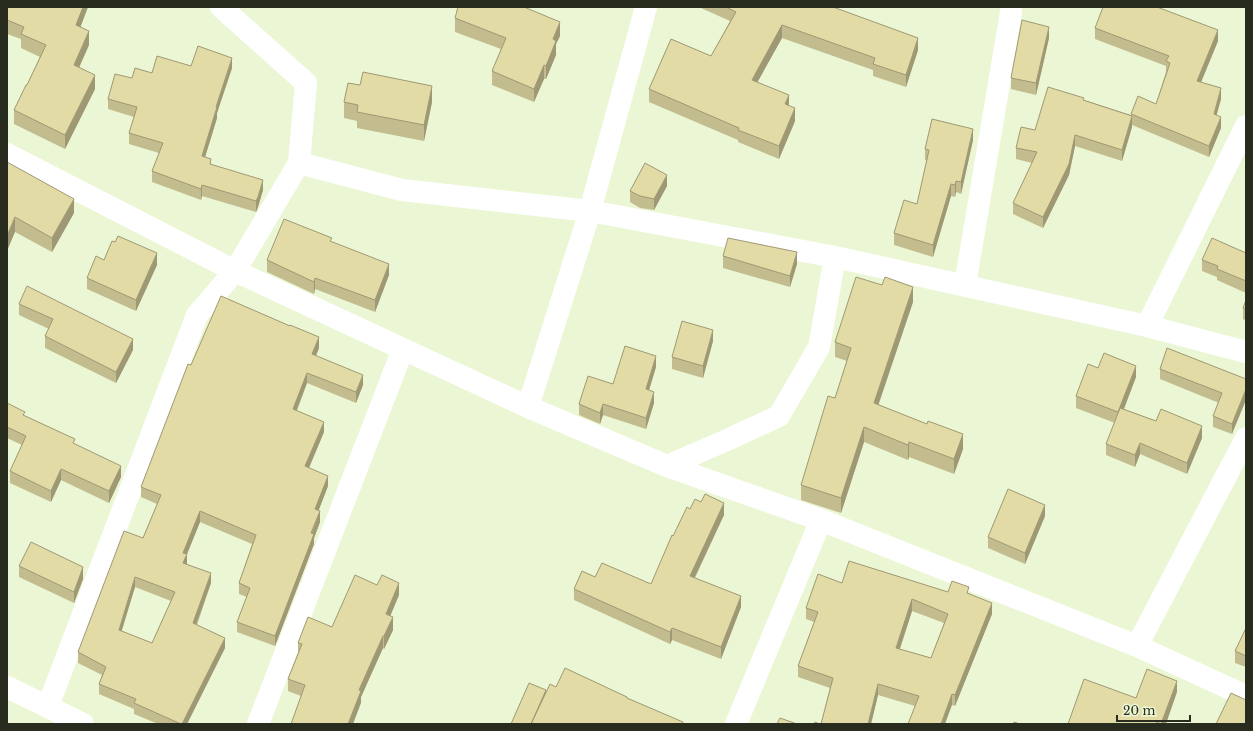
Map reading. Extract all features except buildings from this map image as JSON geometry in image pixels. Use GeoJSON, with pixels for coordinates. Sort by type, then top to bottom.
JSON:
{"type":"FeatureCollection","features":[{"type":"Feature","properties":{"kind":"street"},"geometry":{"type":"LineString","coordinates":[[48,706],[197,315],[235,271],[299,163],[306,83],[221,7]]}},
{"type":"Feature","properties":{"kind":"street"},"geometry":{"type":"LineString","coordinates":[[528,407],[590,211],[646,7]]}},
{"type":"Feature","properties":{"kind":"street"},"geometry":{"type":"LineString","coordinates":[[965,285],[1011,12]]}},
{"type":"Feature","properties":{"kind":"street"},"geometry":{"type":"LineString","coordinates":[[1147,326],[1246,126]]}},
{"type":"Feature","properties":{"kind":"street"},"geometry":{"type":"LineString","coordinates":[[7,154],[235,271],[528,407],[667,466],[821,520],[1137,646],[1246,696]]}},
{"type":"Feature","properties":{"kind":"street"},"geometry":{"type":"LineString","coordinates":[[299,163],[402,190],[590,211],[835,257],[1147,326],[1246,352]]}},
{"type":"Feature","properties":{"kind":"street"},"geometry":{"type":"LineString","coordinates":[[667,466],[778,416],[819,347],[835,257]]}},
{"type":"Feature","properties":{"kind":"street"},"geometry":{"type":"LineString","coordinates":[[258,724],[403,349]]}},
{"type":"Feature","properties":{"kind":"street"},"geometry":{"type":"LineString","coordinates":[[1137,646],[1245,441]]}},
{"type":"Feature","properties":{"kind":"street"},"geometry":{"type":"LineString","coordinates":[[736,724],[821,520]]}},
{"type":"Feature","properties":{"kind":"street"},"geometry":{"type":"LineString","coordinates":[[7,687],[83,724]]}}]}
